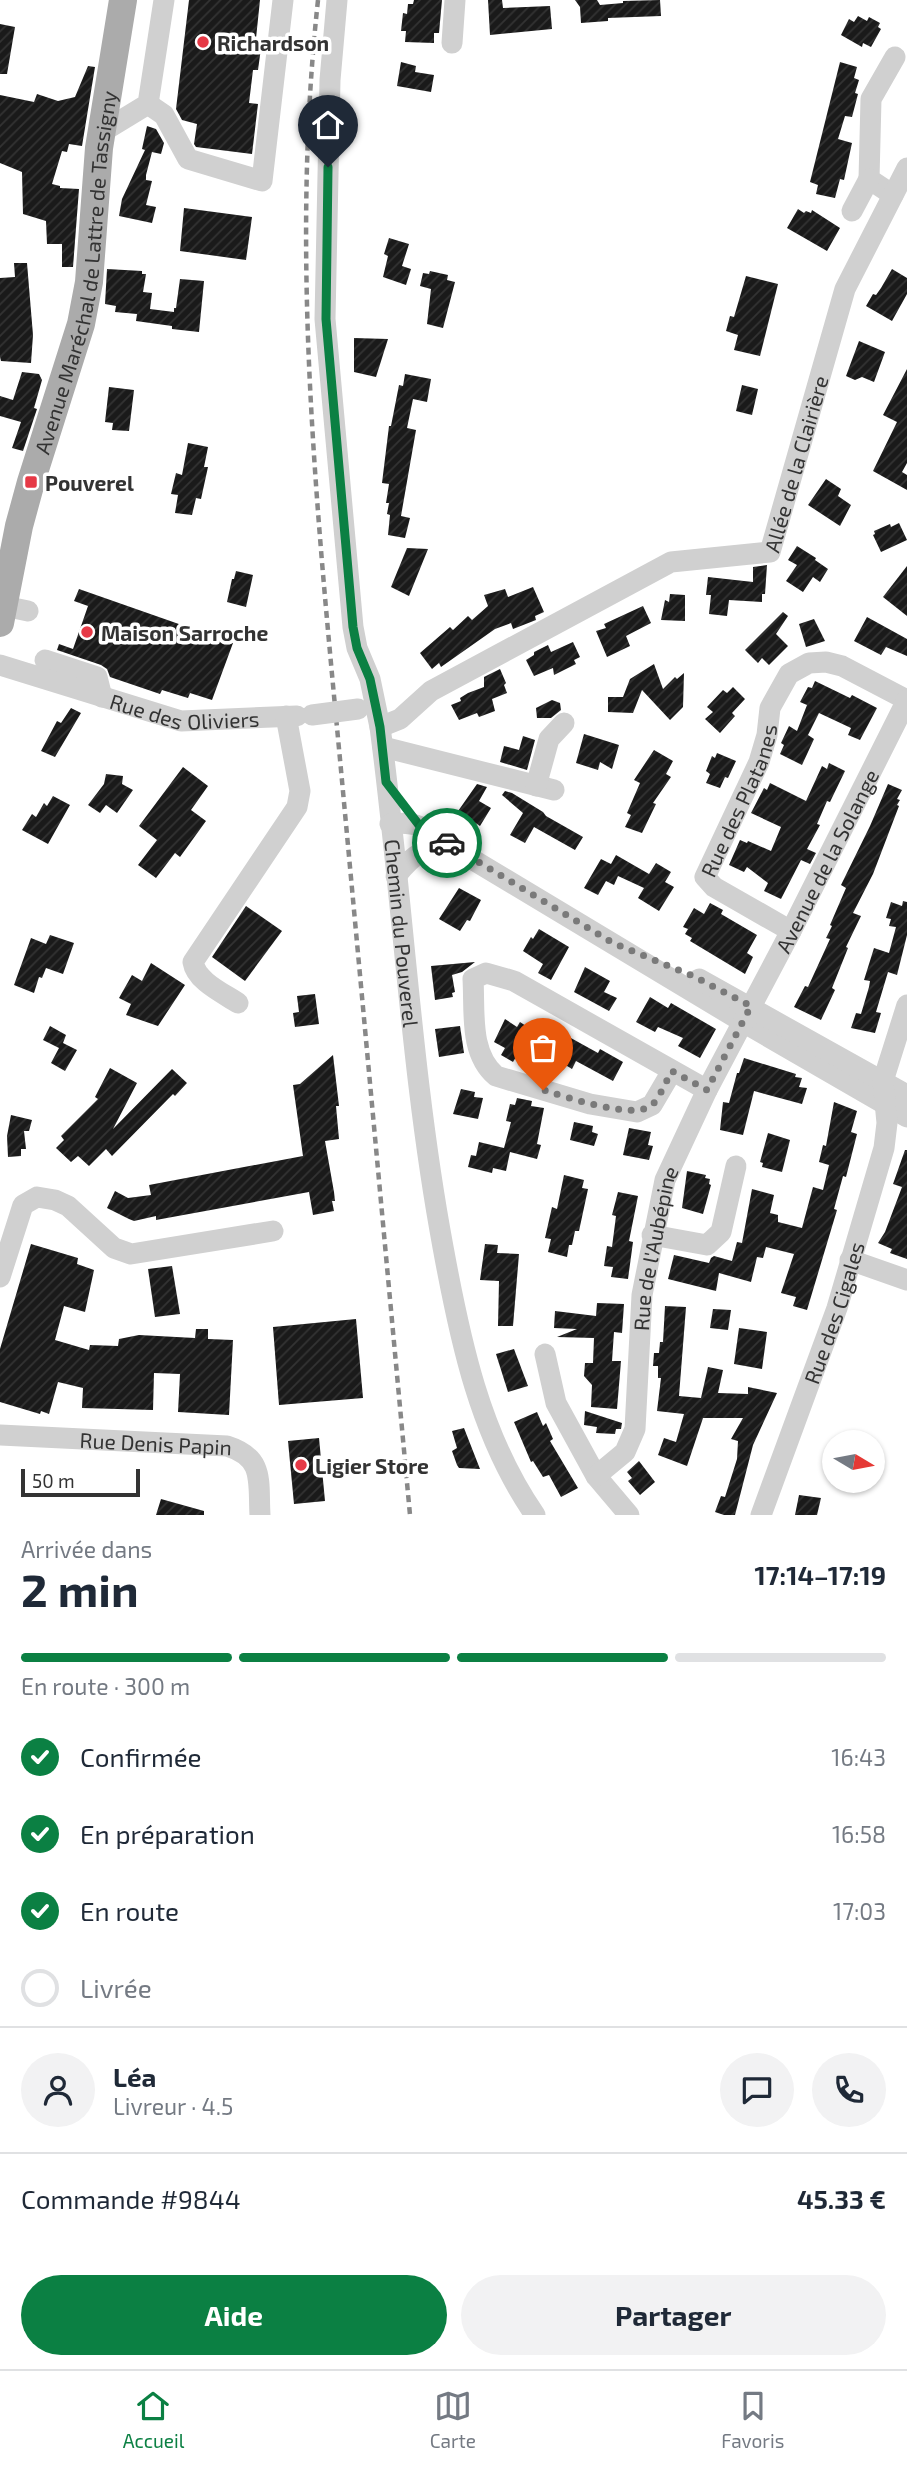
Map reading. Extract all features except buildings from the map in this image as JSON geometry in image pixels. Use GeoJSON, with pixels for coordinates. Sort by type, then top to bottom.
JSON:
{"type":"FeatureCollection","features":[{"type":"Feature","properties":{"kind":"main road","name":"Avenue Maréchal de Lattre de Tassigny"},"geometry":{"type":"LineString","coordinates":[[11,613],[28,493],[81,324],[89,282],[102,132],[123,0]]}},
{"type":"Feature","properties":{"kind":"street"},"geometry":{"type":"LineString","coordinates":[[102,132],[148,104],[164,0]]}},
{"type":"Feature","properties":{"kind":"street"},"geometry":{"type":"LineString","coordinates":[[148,104],[164,116],[188,159],[262,181],[283,0]]}},
{"type":"Feature","properties":{"kind":"street","name":"Chemin du Pouverel"},"geometry":{"type":"LineString","coordinates":[[337,0],[330,80],[326,319],[353,627],[357,648],[370,679],[374,722],[386,782],[425,1135],[452,1293],[465,1350],[489,1428],[507,1470],[535,1515]]}},
{"type":"Feature","properties":{"kind":"street"},"geometry":{"type":"LineString","coordinates":[[452,43],[455,0]]}},
{"type":"Feature","properties":{"kind":"street"},"geometry":{"type":"LineString","coordinates":[[852,211],[869,179],[871,99],[895,57]]}},
{"type":"Feature","properties":{"kind":"street","name":"Allée de la Clairière"},"geometry":{"type":"LineString","coordinates":[[374,722],[400,719],[431,691],[671,562],[770,552],[845,289],[907,168]]}},
{"type":"Feature","properties":{"kind":"street"},"geometry":{"type":"LineString","coordinates":[[869,179],[893,195]]}},
{"type":"Feature","properties":{"kind":"street"},"geometry":{"type":"LineString","coordinates":[[45,660],[97,677],[102,697]]}},
{"type":"Feature","properties":{"kind":"street","name":"Rue des Platanes"},"geometry":{"type":"LineString","coordinates":[[791,931],[714,887],[705,877],[759,762],[767,735],[770,708],[779,688],[789,674],[809,663],[826,662],[842,666],[907,700]]}},
{"type":"Feature","properties":{"kind":"street","name":"Rue des Oliviers"},"geometry":{"type":"LineString","coordinates":[[0,665],[181,721],[312,715],[374,722]]}},
{"type":"Feature","properties":{"kind":"street","name":"Avenue de la Solange"},"geometry":{"type":"LineString","coordinates":[[747,1014],[907,700]]}},
{"type":"Feature","properties":{"kind":"street"},"geometry":{"type":"LineString","coordinates":[[238,1003],[201,978],[193,962],[297,807],[300,792],[286,716]]}},
{"type":"Feature","properties":{"kind":"street"},"geometry":{"type":"LineString","coordinates":[[374,722],[545,788],[549,739],[564,723]]}},
{"type":"Feature","properties":{"kind":"street"},"geometry":{"type":"LineString","coordinates":[[386,782],[419,825]]}},
{"type":"Feature","properties":{"kind":"street"},"geometry":{"type":"LineString","coordinates":[[460,852],[401,840],[391,830],[410,821],[419,825],[613,943],[907,1095]]}},
{"type":"Feature","properties":{"kind":"street"},"geometry":{"type":"LineString","coordinates":[[396,876],[416,855],[435,848]]}},
{"type":"Feature","properties":{"kind":"street"},"geometry":{"type":"LineString","coordinates":[[672,1071],[652,1105],[637,1112],[590,1104],[496,1076],[485,1067],[478,1051],[473,979],[486,973],[514,981],[707,1090]]}},
{"type":"Feature","properties":{"kind":"street"},"geometry":{"type":"LineString","coordinates":[[883,1081],[907,1005]]}},
{"type":"Feature","properties":{"kind":"street"},"geometry":{"type":"LineString","coordinates":[[747,1014],[907,1117]]}},
{"type":"Feature","properties":{"kind":"street","name":"Rue de l'Aubépine"},"geometry":{"type":"LineString","coordinates":[[596,1476],[625,1452],[635,1429],[642,1295],[664,1180],[747,1014]]}},
{"type":"Feature","properties":{"kind":"street","name":"Rue des Cigales"},"geometry":{"type":"LineString","coordinates":[[761,1515],[837,1308],[884,1148],[887,1123],[883,1081]]}},
{"type":"Feature","properties":{"kind":"street"},"geometry":{"type":"LineString","coordinates":[[652,1235],[707,1245],[721,1231],[736,1166]]}},
{"type":"Feature","properties":{"kind":"street"},"geometry":{"type":"LineString","coordinates":[[0,1277],[23,1205],[37,1197],[55,1200],[68,1206],[114,1248],[131,1254],[272,1231]]}},
{"type":"Feature","properties":{"kind":"street"},"geometry":{"type":"LineString","coordinates":[[850,1260],[907,1280]]}},
{"type":"Feature","properties":{"kind":"street"},"geometry":{"type":"LineString","coordinates":[[545,1354],[556,1403],[596,1476],[629,1515]]}},
{"type":"Feature","properties":{"kind":"street","name":"Rue Denis Papin"},"geometry":{"type":"LineString","coordinates":[[0,1435],[227,1446],[250,1457],[258,1473],[260,1515]]}},
{"type":"Feature","properties":{"kind":"railway"},"geometry":{"type":"LineString","coordinates":[[318,0],[306,193],[310,385],[323,578],[410,1515]]}},
{"type":"Feature","properties":{"kind":"way so far"},"geometry":{"type":"LineString","coordinates":[[447,843],[613,943],[693,976],[751,1006],[707,1090],[672,1071],[652,1105],[637,1112],[590,1104],[543,1090]]}},
{"type":"Feature","properties":{"kind":"place","name":"Richardson"},"geometry":{"type":"Point","coordinates":[203,42]}},
{"type":"Feature","properties":{"kind":"place","name":"Pouverel"},"geometry":{"type":"Point","coordinates":[31,482]}},
{"type":"Feature","properties":{"kind":"place","name":"Maison Sarroche"},"geometry":{"type":"Point","coordinates":[87,632]}},
{"type":"Feature","properties":{"kind":"place","name":"Ligier Store"},"geometry":{"type":"Point","coordinates":[301,1465]}},
{"type":"Feature","properties":{"kind":"route"},"geometry":{"type":"LineString","coordinates":[[328,167],[326,319],[353,627],[357,648],[370,679],[380,727],[386,782],[419,825],[447,843]]}}]}
